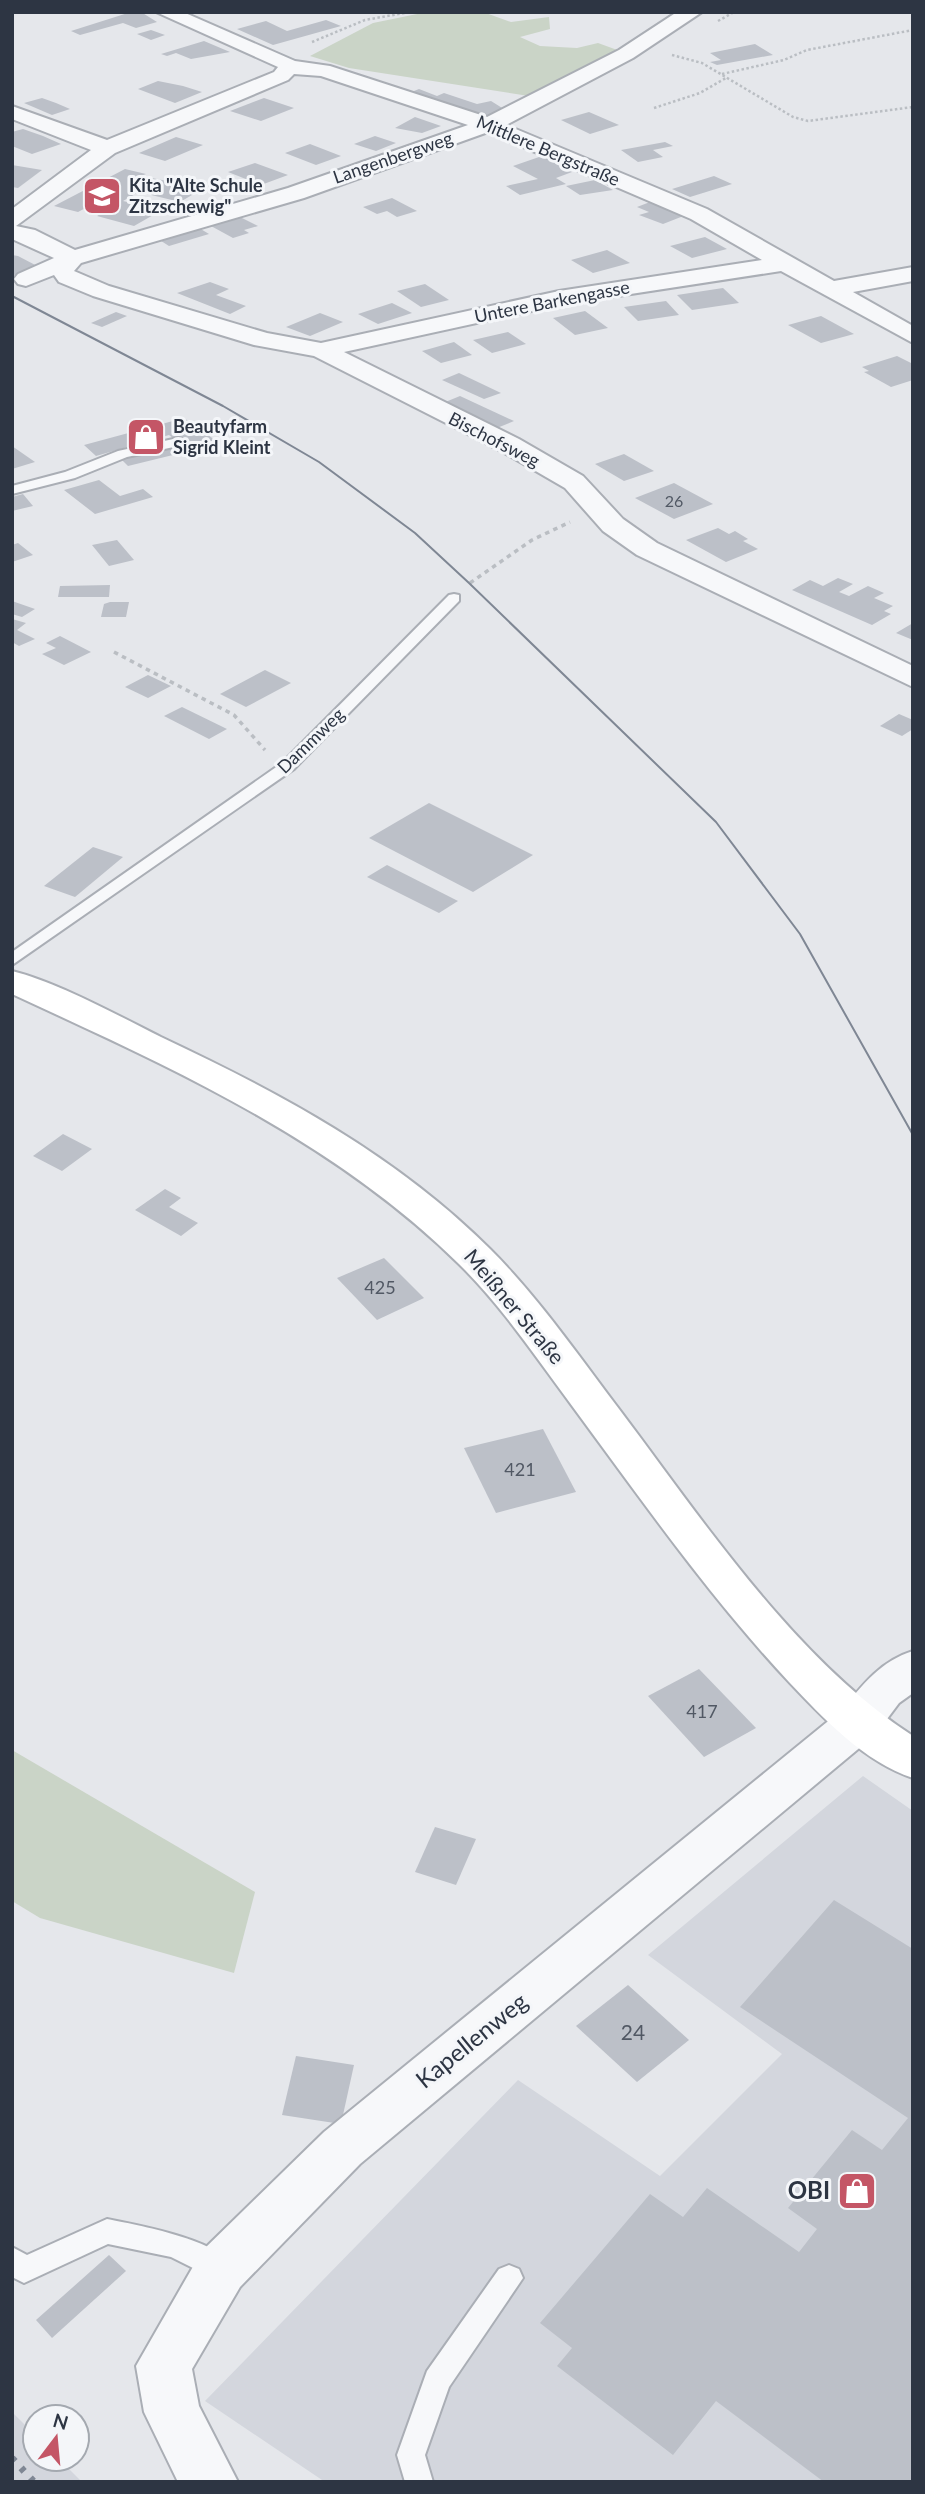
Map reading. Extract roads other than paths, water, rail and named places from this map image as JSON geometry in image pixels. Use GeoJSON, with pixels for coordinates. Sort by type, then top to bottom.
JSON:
{"type":"FeatureCollection","features":[{"type":"Feature","properties":{"kind":"main road","name":"Meißner Straße"},"geometry":{"type":"LineString","coordinates":[[12,981],[254,1095],[335,1143],[407,1196],[474,1256],[518,1307],[739,1594],[802,1665],[859,1722],[913,1760]]}},
{"type":"Feature","properties":{"kind":"street","name":"Mittlere Bergstraße"},"geometry":{"type":"LineString","coordinates":[[166,12],[280,62],[323,70],[489,125],[699,214],[913,336]]}},
{"type":"Feature","properties":{"kind":"street","name":"Langenbergweg"},"geometry":{"type":"LineString","coordinates":[[73,258],[184,228],[296,193],[489,125],[626,54],[642,41],[692,12]]}},
{"type":"Feature","properties":{"kind":"street"},"geometry":{"type":"LineString","coordinates":[[12,220],[107,148],[281,76],[280,62]]}},
{"type":"Feature","properties":{"kind":"street"},"geometry":{"type":"LineString","coordinates":[[12,112],[107,148]]}},
{"type":"Feature","properties":{"kind":"street"},"geometry":{"type":"LineString","coordinates":[[12,232],[47,243],[73,258]]}},
{"type":"Feature","properties":{"kind":"street"},"geometry":{"type":"LineString","coordinates":[[26,279],[73,258]]}},
{"type":"Feature","properties":{"kind":"street","name":"Bischofsweg"},"geometry":{"type":"LineString","coordinates":[[73,258],[62,270],[67,278],[101,291],[263,340],[321,351],[510,445],[574,481],[597,509],[631,539],[670,562],[913,678]]}},
{"type":"Feature","properties":{"kind":"street","name":"Untere Barkengasse"},"geometry":{"type":"LineString","coordinates":[[321,351],[559,298],[785,263]]}},
{"type":"Feature","properties":{"kind":"street"},"geometry":{"type":"LineString","coordinates":[[831,289],[913,274]]}},
{"type":"Feature","properties":{"kind":"street","name":"Kapellenweg"},"geometry":{"type":"LineString","coordinates":[[209,2482],[172,2412],[164,2366],[221,2269],[342,2148],[859,1722],[883,1691],[913,1668]]}},
{"type":"Feature","properties":{"kind":"lane"},"geometry":{"type":"LineString","coordinates":[[12,490],[70,475],[123,454],[178,442]]}},
{"type":"Feature","properties":{"kind":"lane","name":"Dammweg"},"geometry":{"type":"LineString","coordinates":[[12,960],[292,762],[454,598]]}},
{"type":"Feature","properties":{"kind":"lane"},"geometry":{"type":"LineString","coordinates":[[12,2259],[24,2270],[107,2231],[174,2246],[221,2269]]}},
{"type":"Feature","properties":{"kind":"lane"},"geometry":{"type":"LineString","coordinates":[[419,2482],[411,2455],[437,2380],[509,2278]]}},
{"type":"Feature","properties":{"kind":"tram line"},"geometry":{"type":"LineString","coordinates":[[12,296],[223,406],[319,462],[415,533],[469,583],[716,822],[800,934],[913,1135]]}},
{"type":"Feature","properties":{"kind":"railway"},"geometry":{"type":"LineString","coordinates":[[12,2458],[34,2482]]}},
{"type":"Feature","properties":{"kind":"place","name":"Kita \"Alte Schule Zitzschewig\""},"geometry":{"type":"Point","coordinates":[102,196]}},
{"type":"Feature","properties":{"kind":"place","name":"Beautyfarm Sigrid Kleint"},"geometry":{"type":"Point","coordinates":[146,437]}},
{"type":"Feature","properties":{"kind":"place","name":"OBI"},"geometry":{"type":"Point","coordinates":[857,2191]}}]}
